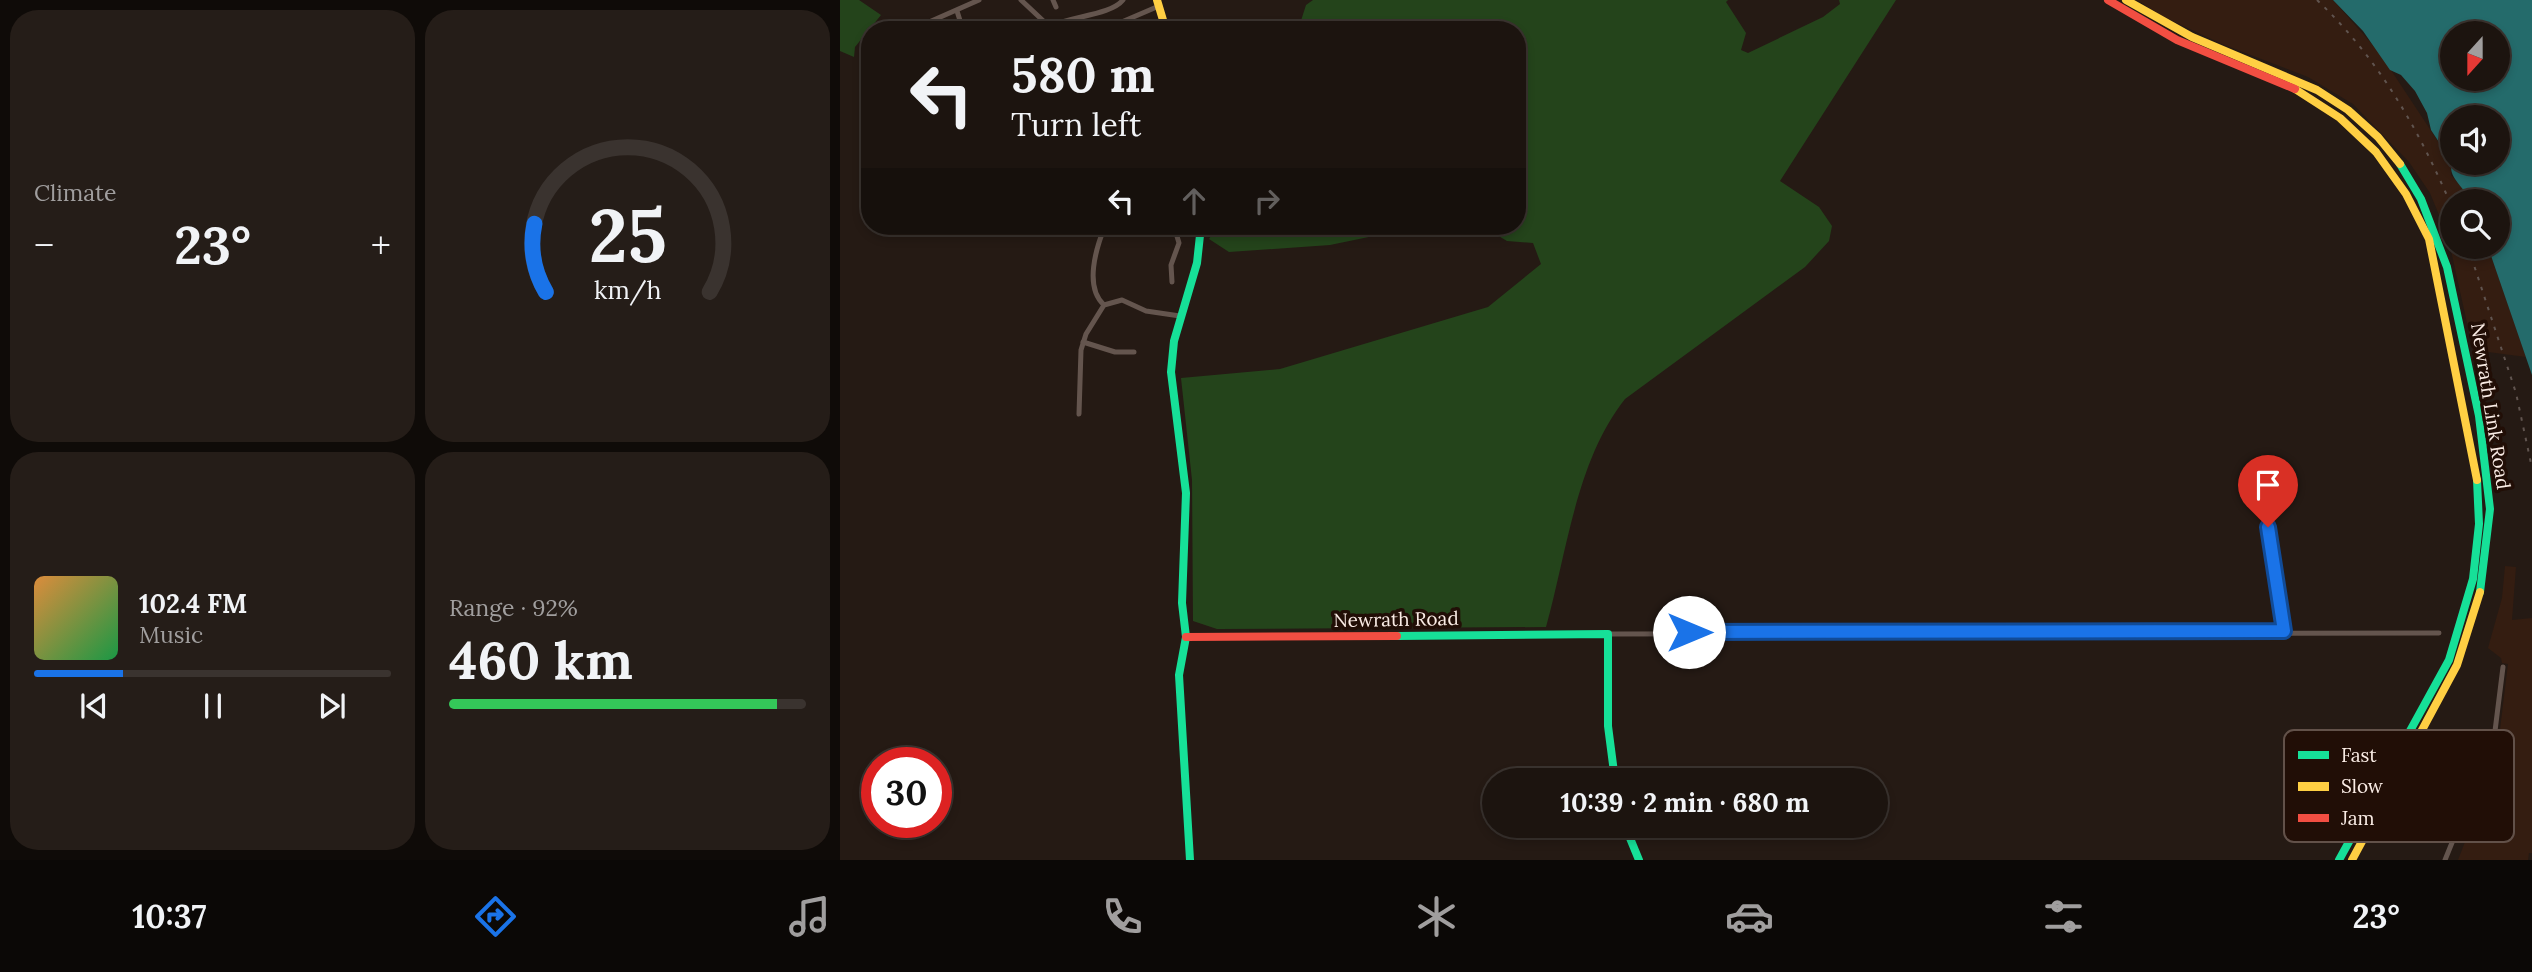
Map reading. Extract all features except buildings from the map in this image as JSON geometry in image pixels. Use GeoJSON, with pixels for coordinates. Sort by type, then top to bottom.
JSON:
{"type":"FeatureCollection","features":[{"type":"Feature","properties":{"kind":"main road","name":"Newrath Link Road"},"geometry":{"type":"LineString","coordinates":[[2108,0],[2168,37],[2297,90],[2338,116],[2390,168],[2415,207],[2429,239],[2477,466],[2478,546],[2473,579],[2456,643],[2409,730]]}},
{"type":"Feature","properties":{"kind":"main road","name":"Newrath Link Road"},"geometry":{"type":"LineString","coordinates":[[2126,0],[2184,34],[2302,81],[2346,108],[2381,137],[2413,181],[2435,223],[2452,275],[2487,470],[2488,550],[2468,636],[2421,730]]}},
{"type":"Feature","properties":{"kind":"main road"},"geometry":{"type":"LineString","coordinates":[[1158,3],[1163,21]]}},
{"type":"Feature","properties":{"kind":"main road"},"geometry":{"type":"LineString","coordinates":[[1190,860],[1179,675],[1186,637],[1182,603],[1186,493],[1171,383],[1171,358],[1180,316],[1197,263],[1199,235]]}},
{"type":"Feature","properties":{"kind":"main road"},"geometry":{"type":"LineString","coordinates":[[1608,634],[1608,726],[1613,768]]}},
{"type":"Feature","properties":{"kind":"main road","name":"Newrath Road"},"geometry":{"type":"LineString","coordinates":[[1186,637],[1608,634]]}},
{"type":"Feature","properties":{"kind":"main road"},"geometry":{"type":"LineString","coordinates":[[1630,838],[1639,860]]}},
{"type":"Feature","properties":{"kind":"main road","name":"Newrath Link Road"},"geometry":{"type":"LineString","coordinates":[[2339,860],[2349,842]]}},
{"type":"Feature","properties":{"kind":"main road","name":"Newrath Link Road"},"geometry":{"type":"LineString","coordinates":[[2351,860],[2361,842]]}},
{"type":"Feature","properties":{"kind":"street"},"geometry":{"type":"LineString","coordinates":[[927,21],[979,0]]}},
{"type":"Feature","properties":{"kind":"street"},"geometry":{"type":"LineString","coordinates":[[1021,0],[1042,21]]}},
{"type":"Feature","properties":{"kind":"street"},"geometry":{"type":"LineString","coordinates":[[1052,0],[1056,7]]}},
{"type":"Feature","properties":{"kind":"street"},"geometry":{"type":"LineString","coordinates":[[1063,21],[1106,12],[1117,7],[1123,0]]}},
{"type":"Feature","properties":{"kind":"street"},"geometry":{"type":"LineString","coordinates":[[1121,21],[1158,3]]}},
{"type":"Feature","properties":{"kind":"street"},"geometry":{"type":"LineString","coordinates":[[957,11],[960,21]]}},
{"type":"Feature","properties":{"kind":"street"},"geometry":{"type":"LineString","coordinates":[[1103,235],[1094,272],[1095,293],[1104,305]]}},
{"type":"Feature","properties":{"kind":"street"},"geometry":{"type":"LineString","coordinates":[[1172,282],[1171,265],[1179,243],[1176,235]]}},
{"type":"Feature","properties":{"kind":"street"},"geometry":{"type":"LineString","coordinates":[[1079,414],[1078,378],[1083,342],[1104,305],[1122,300],[1146,311],[1180,316]]}},
{"type":"Feature","properties":{"kind":"street"},"geometry":{"type":"LineString","coordinates":[[1083,342],[1115,352],[1134,352]]}},
{"type":"Feature","properties":{"kind":"street"},"geometry":{"type":"LineString","coordinates":[[2266,516],[2284,631]]}},
{"type":"Feature","properties":{"kind":"street"},"geometry":{"type":"LineString","coordinates":[[1608,634],[2284,631],[2439,633]]}},
{"type":"Feature","properties":{"kind":"street"},"geometry":{"type":"LineString","coordinates":[[2495,730],[2503,667]]}},
{"type":"Feature","properties":{"kind":"street"},"geometry":{"type":"LineString","coordinates":[[2445,860],[2452,842]]}},
{"type":"Feature","properties":{"kind":"shaded area"},"geometry":{"type":"Polygon","coordinates":[[[2137,0],[2333,0],[2379,52],[2440,144],[2440,175],[2451,175],[2464,189],[2440,189],[2440,217],[2430,193],[2409,162],[2353,104],[2308,77],[2222,44],[2162,16],[2137,0]]]}},
{"type":"Feature","properties":{"kind":"shaded area"},"geometry":{"type":"Polygon","coordinates":[[[2453,259],[2492,259],[2526,357],[2473,350],[2453,259]]]}},
{"type":"Feature","properties":{"kind":"shaded area"},"geometry":{"type":"Polygon","coordinates":[[[2505,566],[2516,567],[2512,620],[2532,618],[2532,853],[2529,853],[2528,860],[2458,860],[2465,842],[2514,842],[2514,730],[2500,730],[2508,664],[2502,663],[2501,658],[2488,648],[2502,598],[2505,566]]]}},
{"type":"Feature","properties":{"kind":"green space"},"geometry":{"type":"Polygon","coordinates":[[[840,0],[859,0],[881,15],[876,21],[861,21],[861,40],[855,47],[854,57],[840,51],[840,0]]]}},
{"type":"Feature","properties":{"kind":"green space"},"geometry":{"type":"Polygon","coordinates":[[[1313,0],[1728,0],[1726,2],[1746,33],[1741,50],[1748,53],[1823,17],[1840,4],[1839,0],[1896,0],[1780,181],[1819,207],[1832,226],[1829,241],[1805,267],[1625,399],[1608,424],[1584,479],[1546,627],[1217,629],[1193,621],[1192,480],[1181,378],[1280,369],[1488,307],[1541,264],[1533,243],[1507,241],[1497,235],[1526,235],[1526,21],[1301,21],[1306,5],[1313,0]]]}},
{"type":"Feature","properties":{"kind":"green space"},"geometry":{"type":"Polygon","coordinates":[[[1212,235],[1378,235],[1330,245],[1229,252],[1209,239],[1212,235]]]}},
{"type":"Feature","properties":{"kind":"water"},"geometry":{"type":"Polygon","coordinates":[[[2333,0],[2532,0],[2532,375],[2492,259],[2510,259],[2510,189],[2463,189],[2453,175],[2510,175],[2510,105],[2440,105],[2440,144],[2431,130],[2427,113],[2415,91],[2401,75],[2390,70],[2363,31],[2333,0]]]}},
{"type":"Feature","properties":{"kind":"railway"},"geometry":{"type":"LineString","coordinates":[[2317,0],[2359,46],[2395,96],[2411,122],[2443,189]]}},
{"type":"Feature","properties":{"kind":"railway"},"geometry":{"type":"LineString","coordinates":[[2472,259],[2516,393],[2532,468]]}},
{"type":"Feature","properties":{"kind":"traffic: fast"},"geometry":{"type":"LineString","coordinates":[[2400,164],[2421,199],[2447,267],[2479,416],[2490,509],[2480,592]]}},
{"type":"Feature","properties":{"kind":"traffic: fast"},"geometry":{"type":"LineString","coordinates":[[1190,860],[1179,675],[1186,637],[1182,603],[1186,493],[1171,372],[1174,341],[1197,263],[1200,235]]}},
{"type":"Feature","properties":{"kind":"traffic: fast"},"geometry":{"type":"LineString","coordinates":[[2410,730],[2449,660],[2473,579],[2479,524],[2477,480]]}},
{"type":"Feature","properties":{"kind":"traffic: fast"},"geometry":{"type":"LineString","coordinates":[[1397,636],[1608,634],[1608,726],[1613,768]]}},
{"type":"Feature","properties":{"kind":"traffic: fast"},"geometry":{"type":"LineString","coordinates":[[1630,838],[1639,860]]}},
{"type":"Feature","properties":{"kind":"traffic: fast"},"geometry":{"type":"LineString","coordinates":[[2339,860],[2349,842]]}},
{"type":"Feature","properties":{"kind":"traffic: slow"},"geometry":{"type":"LineString","coordinates":[[1157,0],[1163,21]]}},
{"type":"Feature","properties":{"kind":"traffic: slow"},"geometry":{"type":"LineString","coordinates":[[2126,0],[2192,37],[2317,90],[2348,110],[2378,137],[2400,164]]}},
{"type":"Feature","properties":{"kind":"traffic: slow"},"geometry":{"type":"LineString","coordinates":[[2295,89],[2340,118],[2376,152],[2406,194],[2429,239],[2477,480]]}},
{"type":"Feature","properties":{"kind":"traffic: slow"},"geometry":{"type":"LineString","coordinates":[[2422,730],[2457,665],[2480,592]]}},
{"type":"Feature","properties":{"kind":"traffic: slow"},"geometry":{"type":"LineString","coordinates":[[2352,860],[2362,842]]}},
{"type":"Feature","properties":{"kind":"traffic: jam"},"geometry":{"type":"LineString","coordinates":[[2108,0],[2177,40],[2295,89]]}},
{"type":"Feature","properties":{"kind":"traffic: jam"},"geometry":{"type":"LineString","coordinates":[[1186,637],[1397,636]]}},
{"type":"Feature","properties":{"kind":"route"},"geometry":{"type":"LineString","coordinates":[[1689,632],[2284,631],[2268,527]]}}]}
